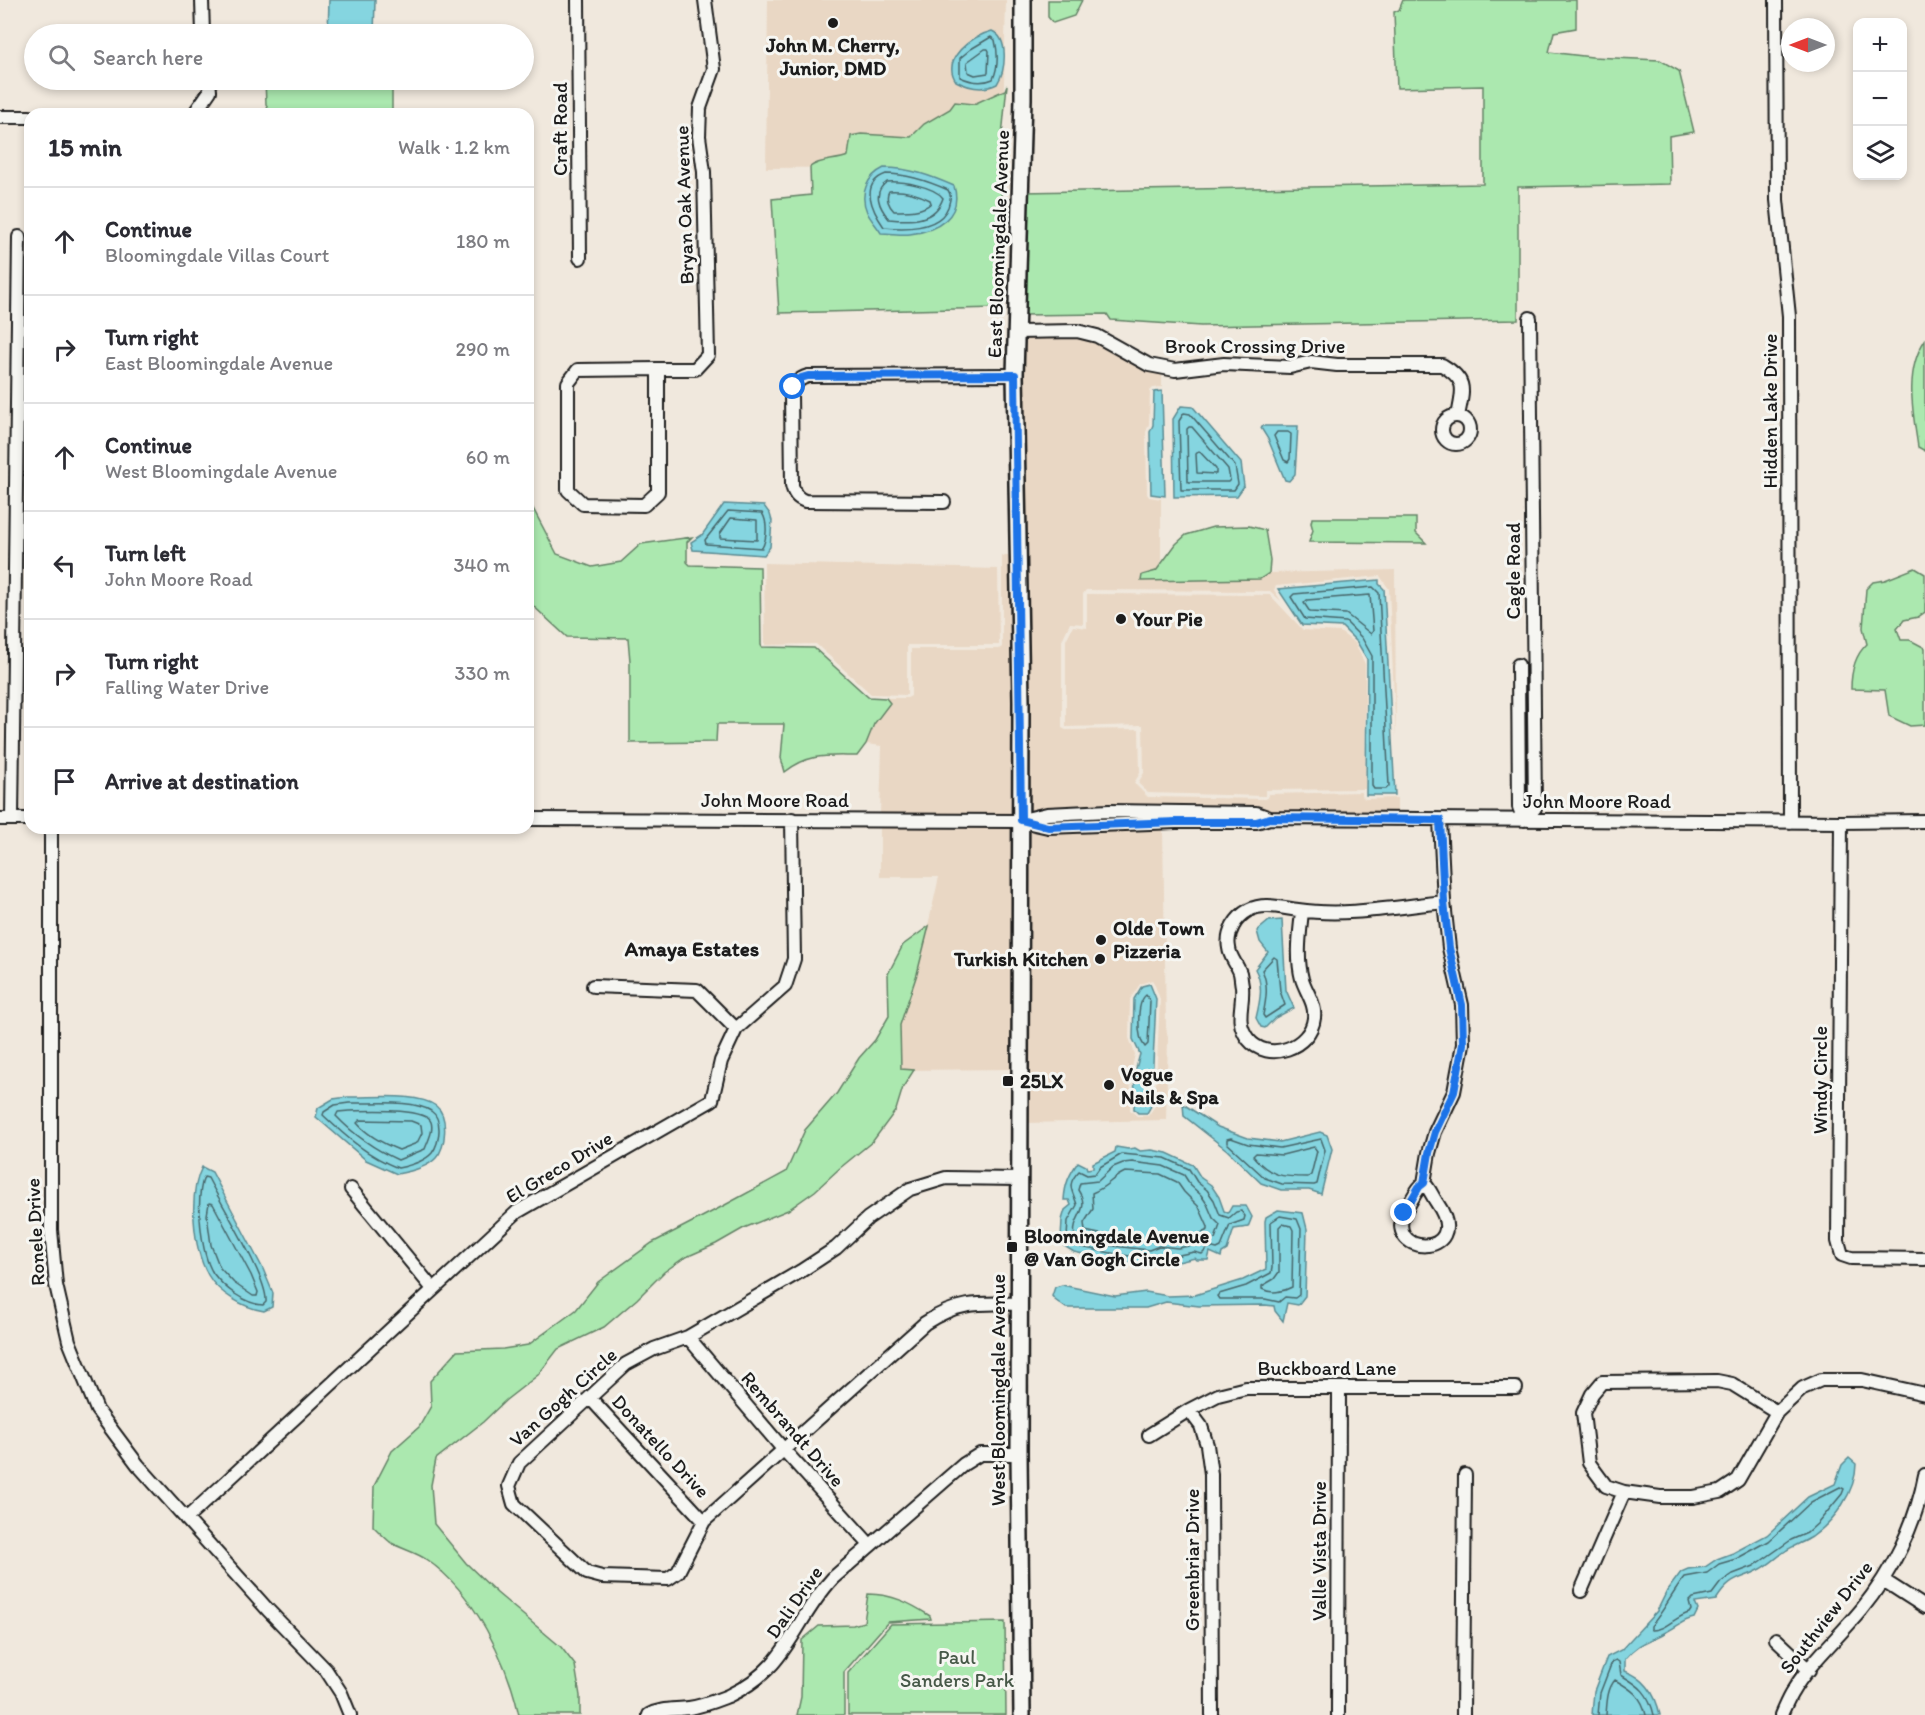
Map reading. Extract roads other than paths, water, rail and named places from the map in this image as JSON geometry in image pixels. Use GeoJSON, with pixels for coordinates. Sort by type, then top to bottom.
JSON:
{"type":"FeatureCollection","features":[{"type":"Feature","properties":{"kind":"main road","name":"East Bloomingdale Avenue"},"geometry":{"type":"LineString","coordinates":[[1021,741],[1015,375],[1023,99],[1023,0]]}},
{"type":"Feature","properties":{"kind":"main road","name":"West Bloomingdale Avenue"},"geometry":{"type":"LineString","coordinates":[[1021,741],[1018,1454],[1022,1715]]}},
{"type":"Feature","properties":{"kind":"street"},"geometry":{"type":"LineString","coordinates":[[202,0],[203,24]]}},
{"type":"Feature","properties":{"kind":"street","name":"Craft Road"},"geometry":{"type":"LineString","coordinates":[[578,0],[580,258]]}},
{"type":"Feature","properties":{"kind":"street","name":"Bryan Oak Avenue"},"geometry":{"type":"LineString","coordinates":[[658,369],[658,492],[644,506],[583,504],[568,490],[568,383],[578,370],[658,369],[694,369],[708,355],[704,172],[699,136],[700,108],[714,69],[705,0]]}},
{"type":"Feature","properties":{"kind":"street","name":"Hidden Lake Drive"},"geometry":{"type":"LineString","coordinates":[[1776,0],[1777,200],[1790,316],[1790,822]]}},
{"type":"Feature","properties":{"kind":"street"},"geometry":{"type":"LineString","coordinates":[[198,108],[210,90]]}},
{"type":"Feature","properties":{"kind":"street"},"geometry":{"type":"LineString","coordinates":[[0,117],[24,117]]}},
{"type":"Feature","properties":{"kind":"street"},"geometry":{"type":"LineString","coordinates":[[19,237],[6,819],[24,819]]}},
{"type":"Feature","properties":{"kind":"street","name":"Cagle Road"},"geometry":{"type":"LineString","coordinates":[[1524,820],[1535,808],[1530,318]]}},
{"type":"Feature","properties":{"kind":"street","name":"Brook Crossing Drive"},"geometry":{"type":"LineString","coordinates":[[1016,332],[1077,331],[1097,336],[1149,365],[1175,370],[1224,364],[1290,367],[1311,362],[1337,365],[1442,365],[1454,372],[1462,385],[1458,416]]}},
{"type":"Feature","properties":{"kind":"street"},"geometry":{"type":"LineString","coordinates":[[944,502],[800,500],[793,491],[792,485],[791,393],[793,387],[801,378],[808,376],[1015,375]]}},
{"type":"Feature","properties":{"kind":"street"},"geometry":{"type":"LineString","coordinates":[[1518,665],[1519,807],[1524,820]]}},
{"type":"Feature","properties":{"kind":"street","name":"John Moore Road"},"geometry":{"type":"LineString","coordinates":[[534,819],[1021,820],[1047,814],[1120,811],[1256,813],[1270,818],[1925,821]]}},
{"type":"Feature","properties":{"kind":"street","name":"El Greco Drive"},"geometry":{"type":"LineString","coordinates":[[186,1519],[517,1212],[712,1100],[721,1061],[736,1029],[785,986],[794,959],[792,819]]}},
{"type":"Feature","properties":{"kind":"street"},"geometry":{"type":"LineString","coordinates":[[1424,1183],[1441,1208],[1446,1221],[1441,1238],[1426,1246],[1416,1245],[1405,1235],[1402,1230],[1402,1218],[1419,1187],[1424,1183],[1435,1132],[1454,1092],[1463,1044],[1462,1005],[1449,948],[1444,902],[1440,820]]}},
{"type":"Feature","properties":{"kind":"street","name":"Windy Circle"},"geometry":{"type":"LineString","coordinates":[[1841,822],[1838,1241],[1842,1255],[1851,1258],[1925,1259]]}},
{"type":"Feature","properties":{"kind":"street","name":"Ronele Drive"},"geometry":{"type":"LineString","coordinates":[[51,834],[51,1230],[56,1285],[69,1341],[97,1410],[138,1465],[268,1610],[326,1670],[341,1693],[350,1715]]}},
{"type":"Feature","properties":{"kind":"street"},"geometry":{"type":"LineString","coordinates":[[1302,911],[1298,949],[1302,978],[1312,1004],[1314,1016],[1312,1027],[1303,1041],[1290,1049],[1276,1052],[1261,1048],[1250,1041],[1242,1028],[1239,1014],[1242,985],[1228,947],[1233,924],[1241,915],[1251,909],[1268,906],[1302,911],[1360,911],[1444,902]]}},
{"type":"Feature","properties":{"kind":"street"},"geometry":{"type":"LineString","coordinates":[[592,987],[697,990],[736,1029]]}},
{"type":"Feature","properties":{"kind":"street","name":"Van Gogh Circle"},"geometry":{"type":"LineString","coordinates":[[1018,1304],[959,1306],[942,1312],[925,1323],[704,1521],[678,1572],[668,1579],[602,1577],[587,1573],[514,1504],[509,1486],[519,1463],[626,1364],[654,1349],[688,1337],[801,1271],[836,1248],[868,1218],[910,1189],[946,1178],[1019,1179]]}},
{"type":"Feature","properties":{"kind":"street"},"geometry":{"type":"LineString","coordinates":[[351,1189],[433,1289]]}},
{"type":"Feature","properties":{"kind":"street","name":"Rembrandt Drive"},"geometry":{"type":"LineString","coordinates":[[688,1337],[783,1449],[870,1545]]}},
{"type":"Feature","properties":{"kind":"street"},"geometry":{"type":"LineString","coordinates":[[1777,1412],[1732,1384],[1718,1381],[1602,1382],[1592,1394],[1583,1413],[1589,1463],[1606,1486],[1624,1492],[1660,1497],[1693,1497],[1720,1492],[1738,1480],[1777,1412],[1803,1388],[1821,1380],[1862,1380],[1925,1394]]}},
{"type":"Feature","properties":{"kind":"street","name":"Buckboard Lane"},"geometry":{"type":"LineString","coordinates":[[1149,1435],[1218,1395],[1246,1388],[1516,1388]]}},
{"type":"Feature","properties":{"kind":"street","name":"Valle Vista Drive"},"geometry":{"type":"LineString","coordinates":[[1338,1715],[1339,1388]]}},
{"type":"Feature","properties":{"kind":"street","name":"Donatello Drive"},"geometry":{"type":"LineString","coordinates":[[590,1398],[704,1521]]}},
{"type":"Feature","properties":{"kind":"street","name":"Greenbriar Drive"},"geometry":{"type":"LineString","coordinates":[[1189,1410],[1201,1426],[1207,1445],[1211,1474],[1212,1715]]}},
{"type":"Feature","properties":{"kind":"street","name":"Dali Drive"},"geometry":{"type":"LineString","coordinates":[[649,1715],[659,1711],[714,1702],[740,1690],[762,1675],[786,1647],[828,1583],[870,1545],[972,1457],[984,1453],[1018,1454]]}},
{"type":"Feature","properties":{"kind":"street"},"geometry":{"type":"LineString","coordinates":[[1464,1715],[1465,1475]]}},
{"type":"Feature","properties":{"kind":"street","name":"Southview Drive"},"geometry":{"type":"LineString","coordinates":[[1781,1715],[1790,1694],[1862,1610],[1883,1580],[1907,1535],[1923,1493],[1925,1475]]}},
{"type":"Feature","properties":{"kind":"street"},"geometry":{"type":"LineString","coordinates":[[1581,1591],[1624,1492]]}},
{"type":"Feature","properties":{"kind":"street"},"geometry":{"type":"LineString","coordinates":[[1883,1580],[1925,1606]]}},
{"type":"Feature","properties":{"kind":"street"},"geometry":{"type":"LineString","coordinates":[[1776,1639],[1809,1670]]}},
{"type":"Feature","properties":{"kind":"water"},"geometry":{"type":"Polygon","coordinates":[[[329,0],[375,0],[374,24],[328,24],[329,0]]]}},
{"type":"Feature","properties":{"kind":"water"},"geometry":{"type":"Polygon","coordinates":[[[992,31],[1001,40],[1004,55],[1004,63],[997,84],[976,88],[956,81],[952,73],[952,65],[960,50],[975,38],[992,31]]]}},
{"type":"Feature","properties":{"kind":"water"},"geometry":{"type":"Polygon","coordinates":[[[884,168],[920,173],[954,186],[956,197],[951,214],[938,225],[920,232],[881,233],[868,215],[864,192],[873,176],[884,168]]]}},
{"type":"Feature","properties":{"kind":"water"},"geometry":{"type":"Polygon","coordinates":[[[1162,391],[1165,496],[1151,494],[1150,432],[1153,425],[1154,392],[1162,391]]]}},
{"type":"Feature","properties":{"kind":"water"},"geometry":{"type":"Polygon","coordinates":[[[1181,406],[1193,407],[1241,463],[1244,486],[1237,496],[1174,497],[1173,419],[1181,406]]]}},
{"type":"Feature","properties":{"kind":"water"},"geometry":{"type":"Polygon","coordinates":[[[1262,426],[1298,426],[1295,474],[1289,481],[1285,480],[1262,426]]]}},
{"type":"Feature","properties":{"kind":"water"},"geometry":{"type":"Polygon","coordinates":[[[724,504],[764,506],[772,521],[770,547],[764,555],[693,550],[691,542],[702,535],[724,504]]]}},
{"type":"Feature","properties":{"kind":"water"},"geometry":{"type":"Polygon","coordinates":[[[1379,580],[1379,584],[1384,589],[1395,795],[1366,795],[1367,659],[1357,642],[1342,627],[1302,625],[1278,589],[1379,580]]]}},
{"type":"Feature","properties":{"kind":"water"},"geometry":{"type":"Polygon","coordinates":[[[1282,920],[1286,990],[1294,1008],[1275,1018],[1265,1028],[1261,1027],[1256,1018],[1260,987],[1255,969],[1268,952],[1260,942],[1257,931],[1269,921],[1282,920]]]}},
{"type":"Feature","properties":{"kind":"water"},"geometry":{"type":"Polygon","coordinates":[[[1150,984],[1156,999],[1151,1106],[1147,1113],[1138,1113],[1134,1109],[1135,1072],[1140,1054],[1133,1039],[1134,999],[1142,986],[1150,984]]]}},
{"type":"Feature","properties":{"kind":"water"},"geometry":{"type":"Polygon","coordinates":[[[406,1097],[436,1106],[443,1117],[445,1132],[442,1147],[436,1158],[428,1164],[397,1174],[366,1160],[316,1117],[318,1108],[333,1099],[406,1097]]]}},
{"type":"Feature","properties":{"kind":"water"},"geometry":{"type":"Polygon","coordinates":[[[1183,1104],[1218,1127],[1248,1138],[1280,1142],[1320,1132],[1327,1135],[1332,1149],[1321,1194],[1309,1190],[1281,1190],[1261,1183],[1227,1150],[1184,1116],[1183,1104]]]}},
{"type":"Feature","properties":{"kind":"water"},"geometry":{"type":"Polygon","coordinates":[[[1116,1147],[1167,1153],[1193,1165],[1201,1178],[1211,1185],[1224,1211],[1228,1213],[1232,1206],[1246,1206],[1252,1217],[1248,1227],[1234,1229],[1227,1250],[1222,1253],[1221,1257],[1210,1252],[1208,1260],[1195,1258],[1174,1263],[1160,1260],[1153,1264],[1121,1262],[1074,1252],[1064,1246],[1061,1239],[1062,1220],[1065,1210],[1071,1205],[1069,1200],[1064,1200],[1066,1184],[1072,1171],[1078,1162],[1087,1169],[1093,1168],[1093,1163],[1115,1152],[1116,1147]]]}},
{"type":"Feature","properties":{"kind":"water"},"geometry":{"type":"Polygon","coordinates":[[[202,1167],[212,1172],[263,1269],[273,1293],[272,1307],[264,1311],[240,1303],[225,1294],[212,1282],[203,1264],[194,1221],[195,1191],[202,1167]]]}},
{"type":"Feature","properties":{"kind":"water"},"geometry":{"type":"Polygon","coordinates":[[[1278,1210],[1303,1213],[1307,1229],[1305,1296],[1298,1305],[1287,1303],[1283,1321],[1274,1306],[1265,1305],[1199,1306],[1166,1302],[1146,1308],[1066,1308],[1052,1296],[1055,1287],[1062,1285],[1115,1296],[1146,1292],[1168,1296],[1195,1295],[1243,1280],[1266,1269],[1265,1221],[1266,1217],[1278,1210]]]}},
{"type":"Feature","properties":{"kind":"water"},"geometry":{"type":"Polygon","coordinates":[[[1849,1458],[1856,1464],[1852,1485],[1842,1505],[1828,1523],[1812,1537],[1787,1550],[1768,1565],[1731,1583],[1716,1600],[1695,1603],[1698,1610],[1694,1618],[1640,1645],[1625,1659],[1625,1671],[1638,1678],[1648,1688],[1656,1701],[1660,1715],[1592,1715],[1594,1691],[1607,1657],[1621,1650],[1657,1611],[1667,1591],[1681,1572],[1705,1567],[1767,1535],[1808,1497],[1835,1484],[1842,1465],[1849,1458]]]}},
{"type":"Feature","properties":{"kind":"place","name":"John M. Cherry, Junior, DMD"},"geometry":{"type":"Point","coordinates":[833,23]}},
{"type":"Feature","properties":{"kind":"place","name":"Your Pie"},"geometry":{"type":"Point","coordinates":[1121,619]}},
{"type":"Feature","properties":{"kind":"place","name":"Olde Town Pizzeria"},"geometry":{"type":"Point","coordinates":[1101,940]}},
{"type":"Feature","properties":{"kind":"place","name":"Turkish Kitchen"},"geometry":{"type":"Point","coordinates":[1100,959]}},
{"type":"Feature","properties":{"kind":"place","name":"25LX"},"geometry":{"type":"Point","coordinates":[1008,1081]}},
{"type":"Feature","properties":{"kind":"place","name":"Vogue Nails & Spa"},"geometry":{"type":"Point","coordinates":[1109,1085]}},
{"type":"Feature","properties":{"kind":"place","name":"Bloomingdale Avenue @ Van Gogh Circle"},"geometry":{"type":"Point","coordinates":[1012,1247]}},
{"type":"Feature","properties":{"kind":"district","name":"Amaya Estates"},"geometry":{"type":"Point","coordinates":[692,948]}},
{"type":"Feature","properties":{"kind":"park label","name":"Paul Sanders Park"},"geometry":{"type":"Point","coordinates":[957,1668]}}]}
